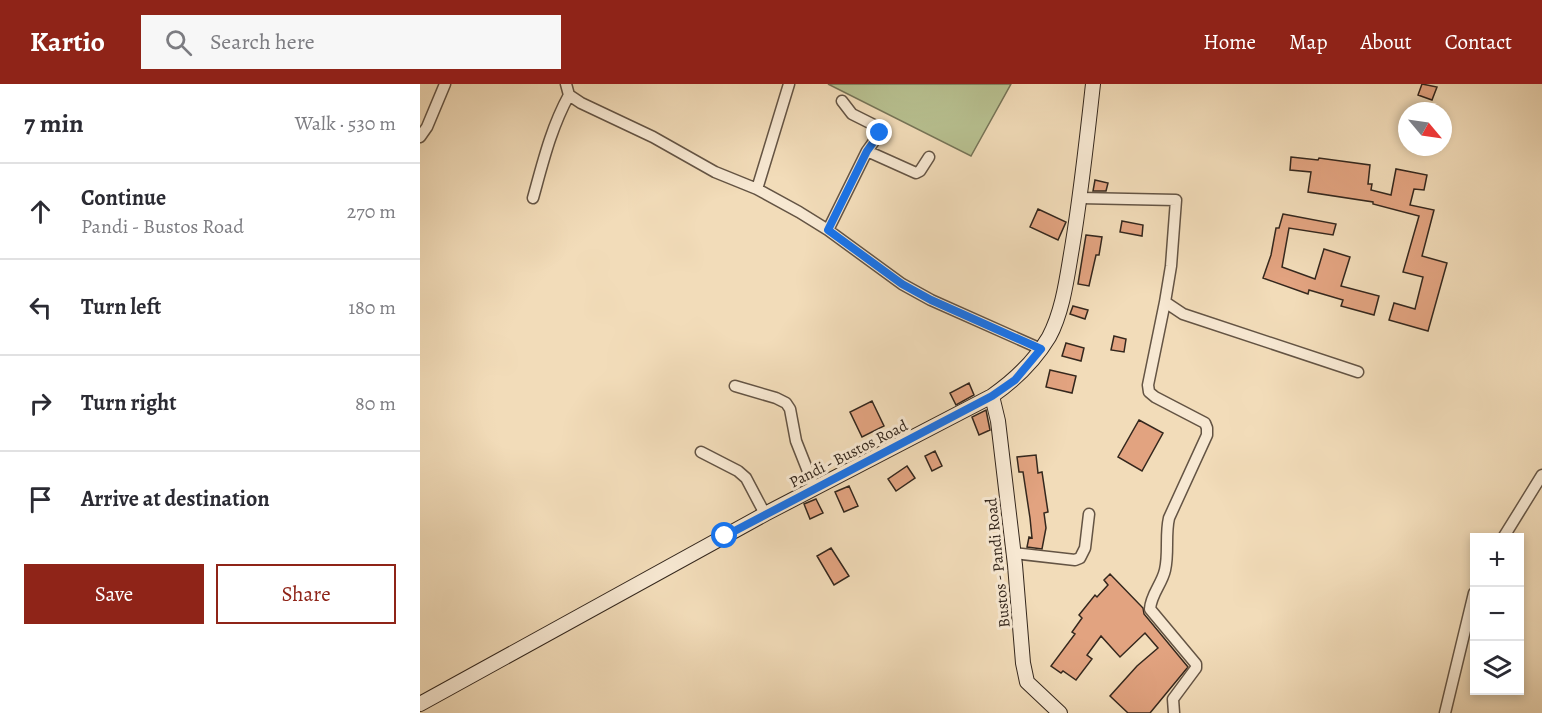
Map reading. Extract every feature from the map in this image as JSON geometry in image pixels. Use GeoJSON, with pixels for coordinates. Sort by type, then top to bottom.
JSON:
{"type":"FeatureCollection","features":[{"type":"Feature","properties":{"kind":"main road","name":"Pandi - Bustos Road"},"geometry":{"type":"LineString","coordinates":[[420,704],[765,514],[992,396],[1015,380],[1050,335],[1067,281],[1080,198],[1093,84]]}},
{"type":"Feature","properties":{"kind":"main road","name":"Bustos - Pandi Road"},"geometry":{"type":"LineString","coordinates":[[992,396],[998,421],[1023,663],[1027,681],[1060,713]]}},
{"type":"Feature","properties":{"kind":"street"},"geometry":{"type":"LineString","coordinates":[[420,137],[427,127],[445,84]]}},
{"type":"Feature","properties":{"kind":"street"},"geometry":{"type":"LineString","coordinates":[[757,189],[789,84]]}},
{"type":"Feature","properties":{"kind":"street"},"geometry":{"type":"LineString","coordinates":[[533,198],[550,138],[568,90],[581,103],[653,137],[715,172],[757,189],[828,230],[902,284],[931,300],[1041,349]]}},
{"type":"Feature","properties":{"kind":"street"},"geometry":{"type":"LineString","coordinates":[[828,230],[867,151],[880,133],[878,127],[852,114],[842,101]]}},
{"type":"Feature","properties":{"kind":"street"},"geometry":{"type":"LineString","coordinates":[[867,151],[916,173],[920,171],[929,157]]}},
{"type":"Feature","properties":{"kind":"street"},"geometry":{"type":"LineString","coordinates":[[1080,198],[1176,200],[1171,267],[1148,385],[1149,392],[1155,397],[1205,423],[1208,428],[1207,435],[1169,518],[1166,532],[1166,569],[1150,603],[1150,609],[1196,664],[1196,668],[1173,699],[1174,713]]}},
{"type":"Feature","properties":{"kind":"street"},"geometry":{"type":"LineString","coordinates":[[1165,302],[1193,318],[1358,372]]}},
{"type":"Feature","properties":{"kind":"street"},"geometry":{"type":"LineString","coordinates":[[735,386],[786,402],[790,409],[795,441],[815,489]]}},
{"type":"Feature","properties":{"kind":"street"},"geometry":{"type":"LineString","coordinates":[[701,452],[738,471],[746,478],[765,514]]}},
{"type":"Feature","properties":{"kind":"street"},"geometry":{"type":"LineString","coordinates":[[1506,533],[1542,475]]}},
{"type":"Feature","properties":{"kind":"street"},"geometry":{"type":"LineString","coordinates":[[1013,553],[1076,560],[1080,558],[1085,548],[1089,514]]}},
{"type":"Feature","properties":{"kind":"street"},"geometry":{"type":"LineString","coordinates":[[1445,713],[1470,610]]}},
{"type":"Feature","properties":{"kind":"green space"},"geometry":{"type":"Polygon","coordinates":[[[828,84],[1011,84],[971,156],[828,84]]]}},
{"type":"Feature","properties":{"kind":"building"},"geometry":{"type":"Polygon","coordinates":[[[1422,84],[1437,87],[1432,100],[1418,95],[1422,84]]]}},
{"type":"Feature","properties":{"kind":"building"},"geometry":{"type":"Polygon","coordinates":[[[1291,157],[1318,160],[1319,158],[1370,165],[1368,184],[1372,184],[1371,190],[1391,195],[1396,169],[1427,175],[1424,190],[1414,189],[1410,205],[1434,210],[1422,256],[1447,263],[1428,331],[1389,320],[1394,303],[1415,309],[1423,277],[1403,272],[1419,216],[1373,204],[1373,202],[1308,192],[1311,172],[1290,170],[1291,157]]]}},
{"type":"Feature","properties":{"kind":"building"},"geometry":{"type":"Polygon","coordinates":[[[1095,180],[1108,183],[1106,191],[1093,191],[1095,180]]]}},
{"type":"Feature","properties":{"kind":"building"},"geometry":{"type":"Polygon","coordinates":[[[1038,209],[1066,222],[1058,240],[1030,227],[1038,209]]]}},
{"type":"Feature","properties":{"kind":"building"},"geometry":{"type":"Polygon","coordinates":[[[1283,214],[1336,224],[1333,235],[1289,228],[1282,267],[1315,279],[1324,249],[1350,257],[1341,286],[1379,296],[1374,315],[1341,306],[1343,300],[1309,290],[1308,294],[1263,278],[1271,255],[1276,228],[1279,228],[1283,214]]]}},
{"type":"Feature","properties":{"kind":"building"},"geometry":{"type":"Polygon","coordinates":[[[1122,221],[1143,225],[1142,236],[1120,232],[1122,221]]]}},
{"type":"Feature","properties":{"kind":"building"},"geometry":{"type":"Polygon","coordinates":[[[1086,235],[1102,237],[1089,286],[1078,284],[1086,235]]]}},
{"type":"Feature","properties":{"kind":"building"},"geometry":{"type":"Polygon","coordinates":[[[1073,306],[1088,310],[1085,319],[1070,314],[1073,306]]]}},
{"type":"Feature","properties":{"kind":"building"},"geometry":{"type":"Polygon","coordinates":[[[1114,336],[1126,339],[1124,352],[1111,350],[1114,336]]]}},
{"type":"Feature","properties":{"kind":"building"},"geometry":{"type":"Polygon","coordinates":[[[1066,343],[1084,348],[1081,361],[1062,356],[1066,343]]]}},
{"type":"Feature","properties":{"kind":"building"},"geometry":{"type":"Polygon","coordinates":[[[1050,370],[1076,376],[1072,393],[1046,387],[1050,370]]]}},
{"type":"Feature","properties":{"kind":"building"},"geometry":{"type":"Polygon","coordinates":[[[969,383],[974,395],[956,405],[950,393],[969,383]]]}},
{"type":"Feature","properties":{"kind":"building"},"geometry":{"type":"Polygon","coordinates":[[[872,401],[884,426],[862,437],[850,412],[872,401]]]}},
{"type":"Feature","properties":{"kind":"building"},"geometry":{"type":"Polygon","coordinates":[[[986,410],[990,430],[979,435],[972,417],[986,410]]]}},
{"type":"Feature","properties":{"kind":"building"},"geometry":{"type":"Polygon","coordinates":[[[1139,420],[1163,433],[1142,471],[1118,457],[1139,420]]]}},
{"type":"Feature","properties":{"kind":"building"},"geometry":{"type":"Polygon","coordinates":[[[935,451],[942,466],[932,471],[925,456],[935,451]]]}},
{"type":"Feature","properties":{"kind":"building"},"geometry":{"type":"Polygon","coordinates":[[[1036,455],[1038,473],[1042,472],[1048,512],[1044,513],[1046,528],[1042,549],[1027,547],[1029,537],[1032,538],[1030,518],[1023,472],[1019,472],[1017,457],[1036,455]]]}},
{"type":"Feature","properties":{"kind":"building"},"geometry":{"type":"Polygon","coordinates":[[[907,466],[915,478],[896,491],[888,479],[907,466]]]}},
{"type":"Feature","properties":{"kind":"building"},"geometry":{"type":"Polygon","coordinates":[[[849,486],[858,506],[844,512],[835,492],[849,486]]]}},
{"type":"Feature","properties":{"kind":"building"},"geometry":{"type":"Polygon","coordinates":[[[816,499],[823,513],[810,519],[804,504],[816,499]]]}},
{"type":"Feature","properties":{"kind":"building"},"geometry":{"type":"Polygon","coordinates":[[[831,548],[849,576],[834,585],[817,556],[831,548]]]}},
{"type":"Feature","properties":{"kind":"building"},"geometry":{"type":"Polygon","coordinates":[[[1110,574],[1143,608],[1144,614],[1188,667],[1150,713],[1128,713],[1110,696],[1137,666],[1158,648],[1145,633],[1120,657],[1101,636],[1087,655],[1092,659],[1076,680],[1051,666],[1075,634],[1072,632],[1082,618],[1079,615],[1095,595],[1097,597],[1108,585],[1104,580],[1110,574]]]}},
{"type":"Feature","properties":{"kind":"route"},"geometry":{"type":"LineString","coordinates":[[725,536],[992,396],[1015,380],[1041,349],[931,300],[902,284],[828,230],[867,151],[880,133]]}}]}
